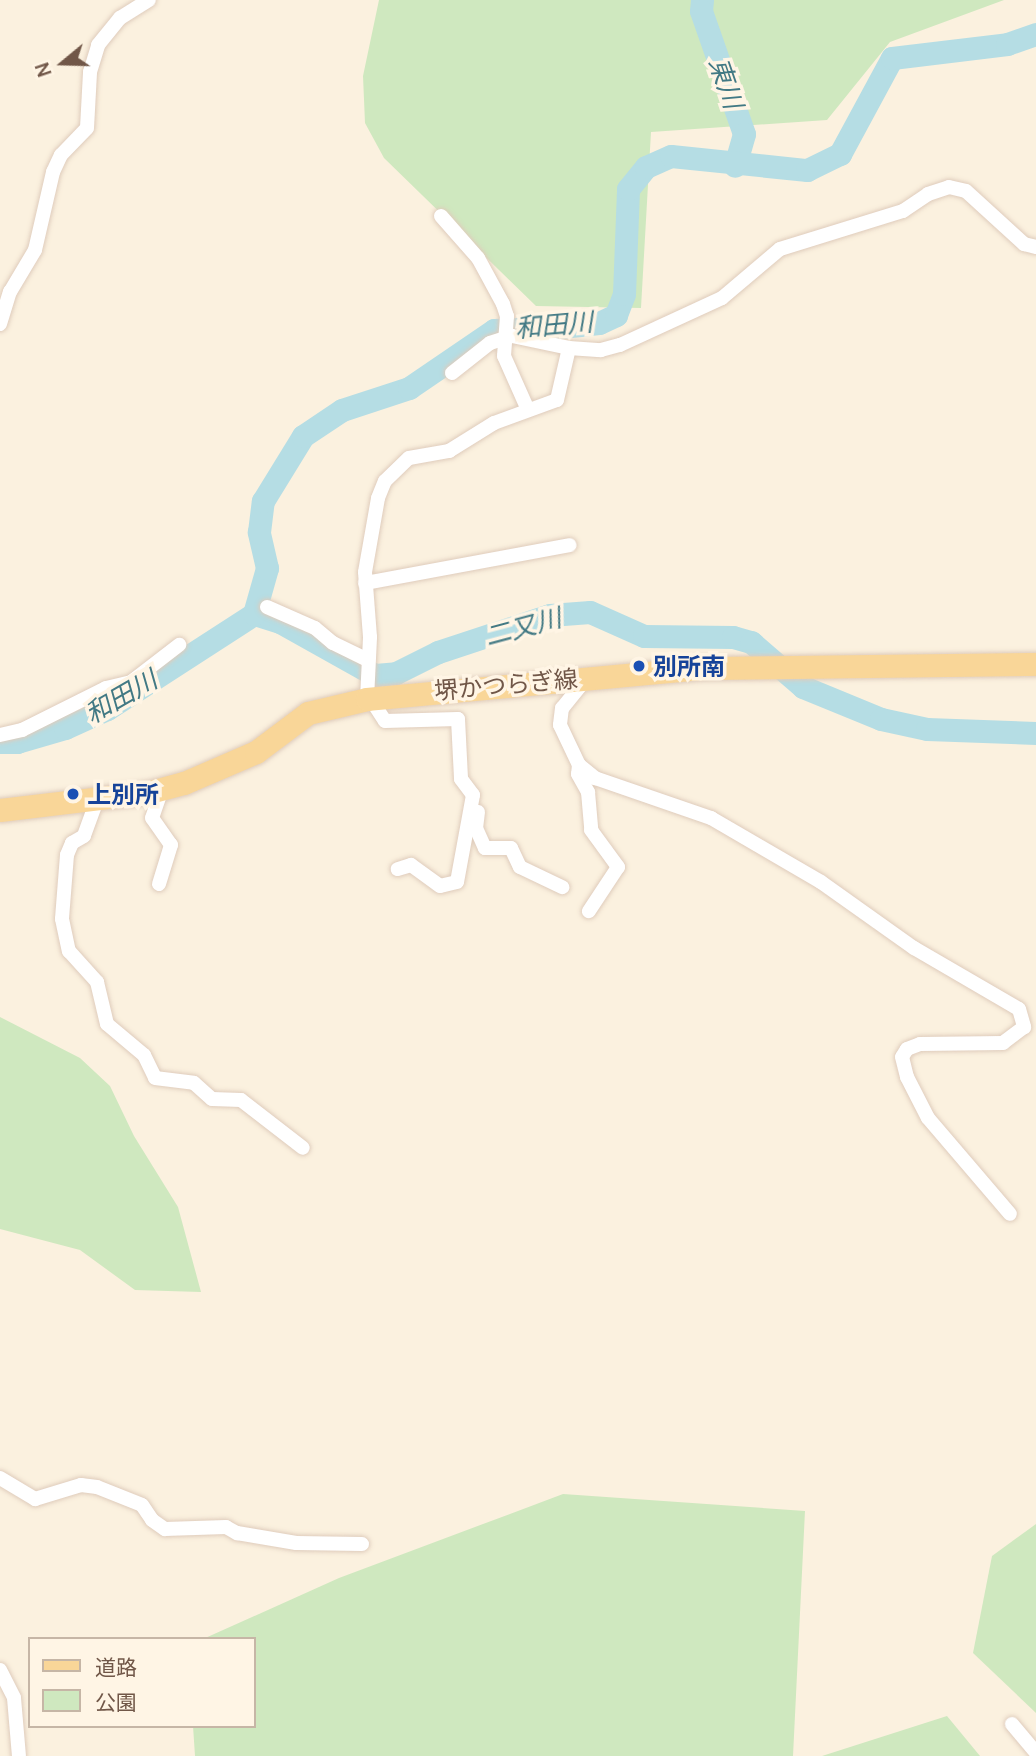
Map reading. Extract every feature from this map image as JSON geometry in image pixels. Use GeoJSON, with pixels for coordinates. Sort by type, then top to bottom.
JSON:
{"type":"FeatureCollection","features":[{"type":"Feature","properties":{"kind":"main road","name":"堺かつらぎ線"},"geometry":{"type":"LineString","coordinates":[[0,810],[97,800],[162,789],[223,769],[256,752],[308,713],[368,698],[588,676],[759,667],[1036,664]]}},
{"type":"Feature","properties":{"kind":"street"},"geometry":{"type":"LineString","coordinates":[[0,324],[10,292],[36,250],[53,172],[61,155],[86,128],[90,72],[98,45],[120,18],[149,0]]}},
{"type":"Feature","properties":{"kind":"street"},"geometry":{"type":"LineString","coordinates":[[452,373],[490,343],[505,338],[601,350],[620,345],[722,298],[780,249],[903,211],[928,194],[949,187],[966,191],[1024,244],[1036,247]]}},
{"type":"Feature","properties":{"kind":"street"},"geometry":{"type":"LineString","coordinates":[[441,216],[478,257],[503,304],[506,366],[528,410]]}},
{"type":"Feature","properties":{"kind":"street"},"geometry":{"type":"LineString","coordinates":[[562,887],[520,867],[511,848],[485,848],[477,828],[479,805],[461,779],[458,719],[385,721],[368,698],[365,583],[378,498],[396,467],[409,458],[456,448],[494,423],[557,400],[569,348]]}},
{"type":"Feature","properties":{"kind":"street"},"geometry":{"type":"LineString","coordinates":[[365,583],[570,545]]}},
{"type":"Feature","properties":{"kind":"street"},"geometry":{"type":"LineString","coordinates":[[267,607],[315,628],[333,643],[368,660]]}},
{"type":"Feature","properties":{"kind":"street"},"geometry":{"type":"LineString","coordinates":[[0,735],[22,730],[106,688],[131,682],[178,645]]}},
{"type":"Feature","properties":{"kind":"street"},"geometry":{"type":"LineString","coordinates":[[588,676],[562,708],[560,725],[579,765],[595,778],[711,818],[821,882],[914,948],[1019,1009],[1025,1018],[1024,1027],[1003,1043],[920,1044],[907,1049],[902,1058],[906,1077],[928,1118],[1010,1214]]}},
{"type":"Feature","properties":{"kind":"street"},"geometry":{"type":"LineString","coordinates":[[579,765],[578,774],[588,792],[591,830],[618,867],[589,911]]}},
{"type":"Feature","properties":{"kind":"street"},"geometry":{"type":"LineString","coordinates":[[159,884],[170,845],[152,818],[162,789]]}},
{"type":"Feature","properties":{"kind":"street"},"geometry":{"type":"LineString","coordinates":[[398,869],[411,865],[440,886],[457,882],[472,795]]}},
{"type":"Feature","properties":{"kind":"street"},"geometry":{"type":"LineString","coordinates":[[97,800],[84,836],[72,843],[67,855],[62,919],[76,964],[97,982],[107,1024],[144,1055],[155,1078],[194,1083],[212,1099],[241,1100],[303,1147]]}},
{"type":"Feature","properties":{"kind":"street"},"geometry":{"type":"LineString","coordinates":[[0,1478],[35,1499],[81,1485],[107,1490],[142,1505],[152,1520],[165,1529],[226,1527],[237,1533],[296,1544],[362,1544]]}},
{"type":"Feature","properties":{"kind":"street"},"geometry":{"type":"LineString","coordinates":[[0,1670],[13,1698],[19,1756]]}},
{"type":"Feature","properties":{"kind":"street"},"geometry":{"type":"LineString","coordinates":[[1012,1724],[1036,1753]]}},
{"type":"Feature","properties":{"kind":"green space"},"geometry":{"type":"Polygon","coordinates":[[[379,0],[1004,0],[890,42],[827,120],[651,132],[641,308],[536,306],[384,158],[365,123],[363,76],[379,0]]]}},
{"type":"Feature","properties":{"kind":"green space"},"geometry":{"type":"Polygon","coordinates":[[[0,1017],[80,1058],[110,1086],[134,1136],[178,1207],[201,1292],[135,1290],[80,1250],[0,1229],[0,1017]]]}},
{"type":"Feature","properties":{"kind":"green space"},"geometry":{"type":"Polygon","coordinates":[[[563,1494],[805,1511],[793,1756],[195,1756],[193,1728],[256,1728],[256,1637],[207,1637],[339,1578],[563,1494]]]}},
{"type":"Feature","properties":{"kind":"green space"},"geometry":{"type":"Polygon","coordinates":[[[1036,1524],[1036,1713],[973,1653],[992,1556],[1036,1524]]]}},
{"type":"Feature","properties":{"kind":"green space"},"geometry":{"type":"Polygon","coordinates":[[[947,1716],[980,1756],[822,1756],[947,1716]]]}},
{"type":"Feature","properties":{"kind":"waterway","name":"東川"},"geometry":{"type":"LineString","coordinates":[[702,0],[701,11],[744,134],[735,166]]}},
{"type":"Feature","properties":{"kind":"waterway","name":"和田川"},"geometry":{"type":"LineString","coordinates":[[0,742],[17,742],[65,728],[107,709],[254,614],[267,568],[259,532],[263,501],[303,436],[342,410],[409,388],[494,330],[599,323],[616,315],[624,294],[628,189],[646,167],[671,156],[807,170],[840,154],[892,58],[1007,44],[1036,34]]}},
{"type":"Feature","properties":{"kind":"waterway","name":"二又川"},"geometry":{"type":"LineString","coordinates":[[254,614],[280,622],[375,675],[396,673],[438,652],[550,615],[590,612],[644,636],[733,637],[751,642],[803,687],[881,719],[927,729],[1036,733]]}},
{"type":"Feature","properties":{"kind":"place","name":"別所南"},"geometry":{"type":"Point","coordinates":[639,666]}},
{"type":"Feature","properties":{"kind":"place","name":"上別所"},"geometry":{"type":"Point","coordinates":[73,794]}}]}
